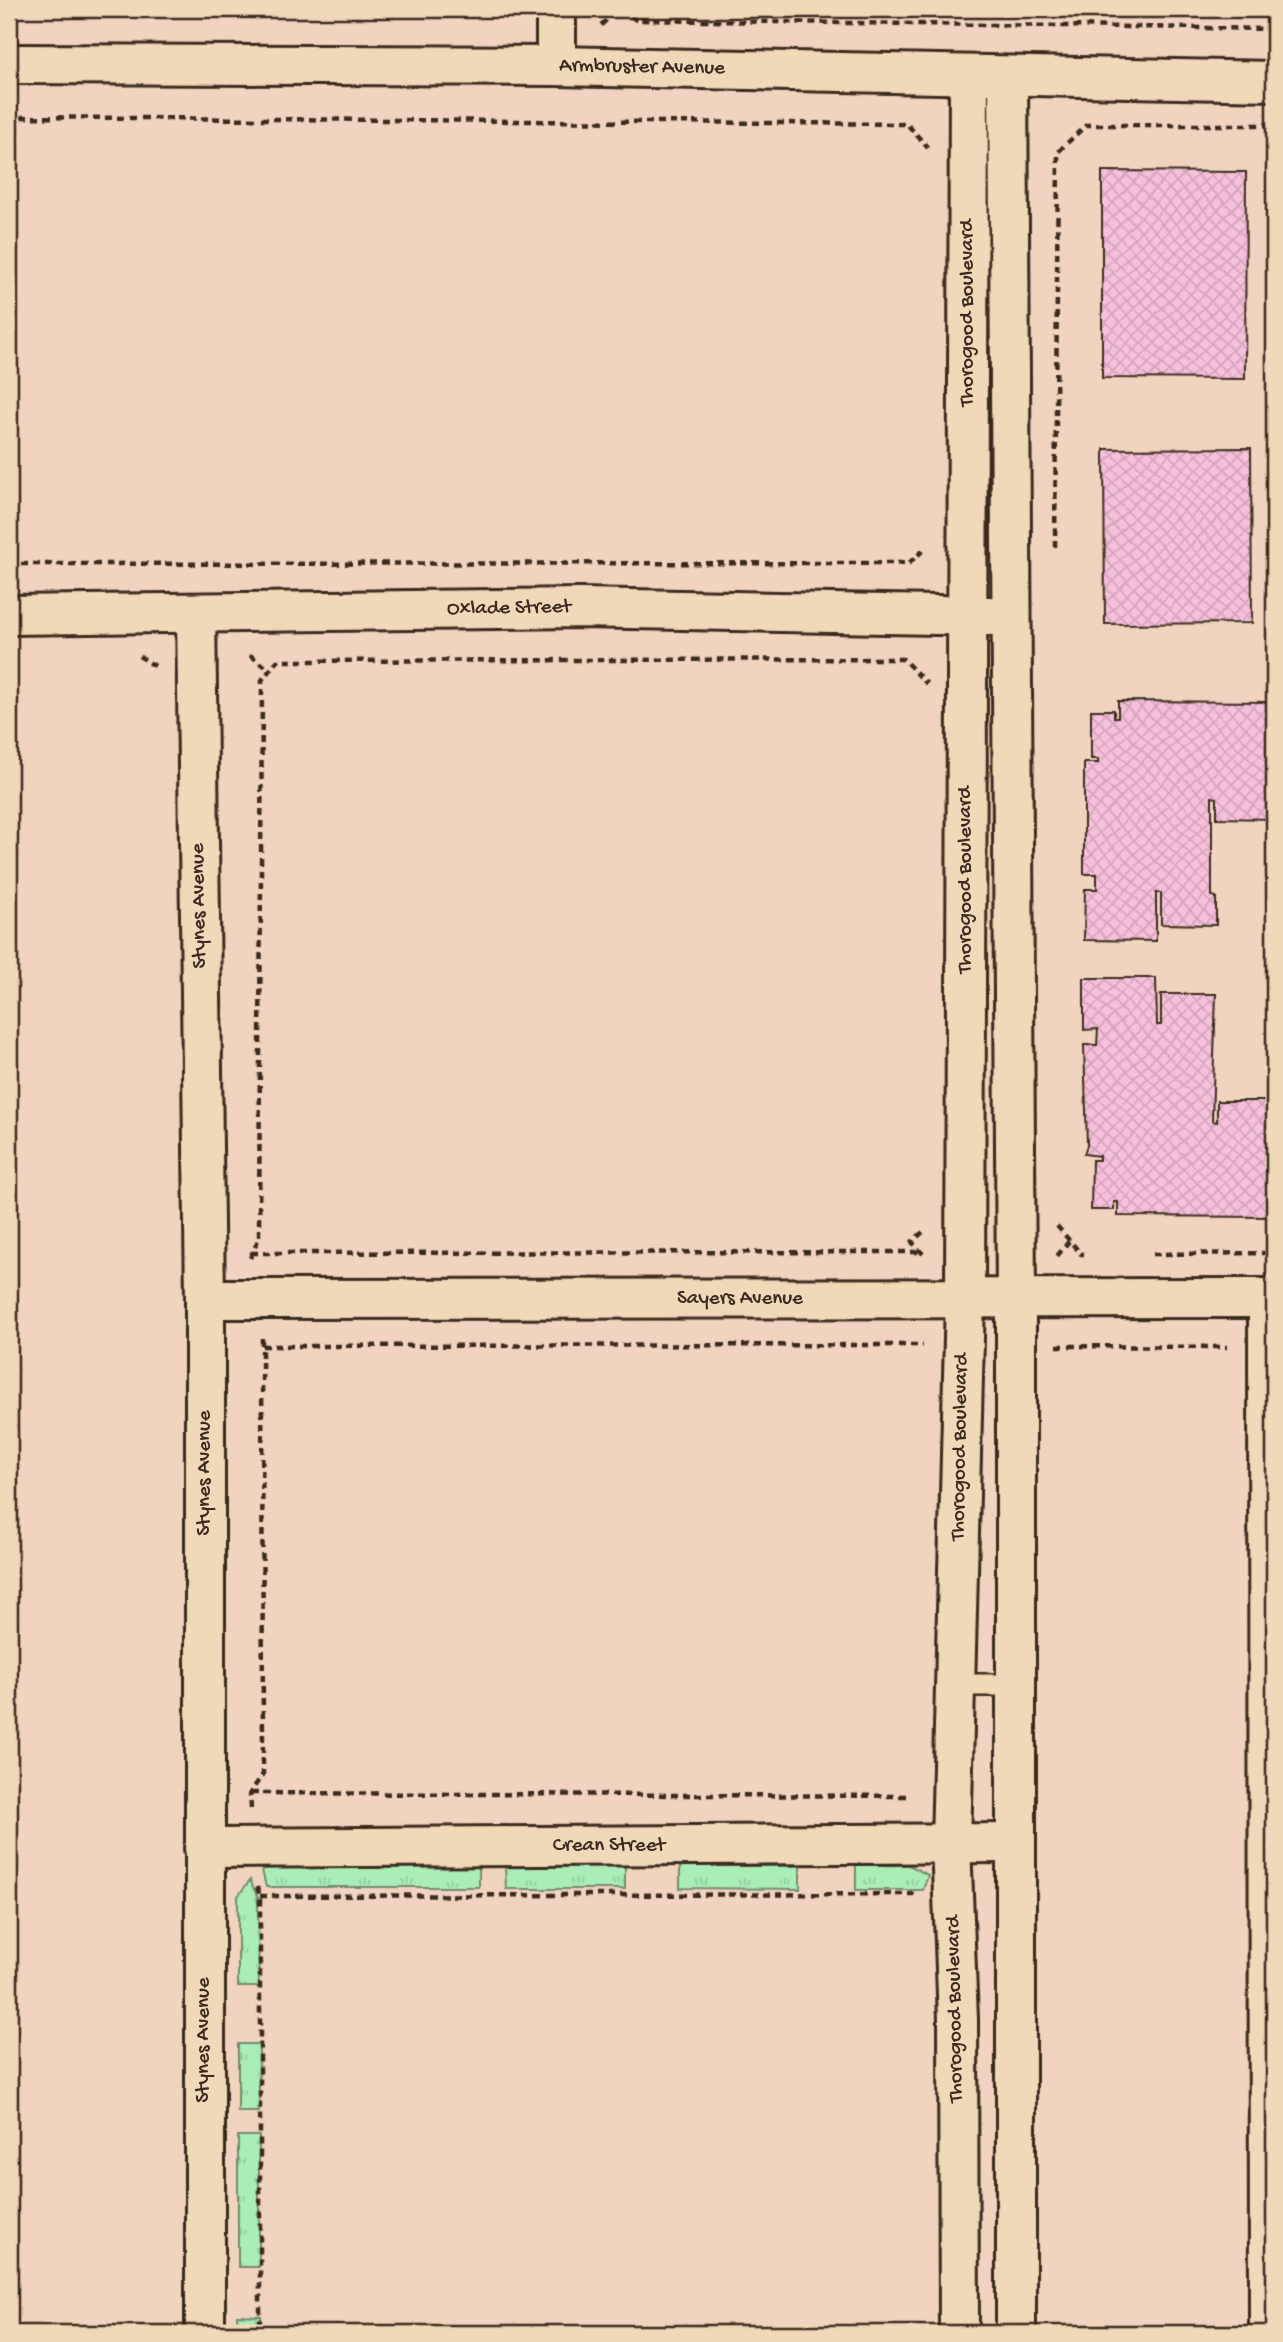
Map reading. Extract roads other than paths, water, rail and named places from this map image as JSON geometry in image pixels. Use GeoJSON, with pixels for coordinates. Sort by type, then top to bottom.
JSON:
{"type":"FeatureCollection","features":[{"type":"Feature","properties":{"kind":"street"},"geometry":{"type":"LineString","coordinates":[[556,9],[556,66]]}},
{"type":"Feature","properties":{"kind":"street","name":"Armbruster Avenue"},"geometry":{"type":"LineString","coordinates":[[9,64],[556,66],[1274,81]]}},
{"type":"Feature","properties":{"kind":"street","name":"Thorogood Boulevard"},"geometry":{"type":"LineString","coordinates":[[958,2333],[958,2019],[951,1844],[957,1685],[963,1345],[949,1299],[967,614],[969,75]]}},
{"type":"Feature","properties":{"kind":"street","name":"Thorogood Boulevard"},"geometry":{"type":"LineString","coordinates":[[1008,76],[1016,1299],[1016,2333]]}},
{"type":"Feature","properties":{"kind":"street","name":"Oxlade Street"},"geometry":{"type":"LineString","coordinates":[[9,615],[579,608],[967,614],[1010,618]]}},
{"type":"Feature","properties":{"kind":"street","name":"Stynes Avenue"},"geometry":{"type":"LineString","coordinates":[[197,614],[205,1299],[205,2333]]}},
{"type":"Feature","properties":{"kind":"street"},"geometry":{"type":"LineString","coordinates":[[1269,2333],[1268,1348],[1271,1298]]}},
{"type":"Feature","properties":{"kind":"street","name":"Sayers Avenue"},"geometry":{"type":"LineString","coordinates":[[205,1299],[1271,1298]]}},
{"type":"Feature","properties":{"kind":"street","name":"Crean Street"},"geometry":{"type":"LineString","coordinates":[[204,1848],[1014,1843]]}},
{"type":"Feature","properties":{"kind":"lane"},"geometry":{"type":"LineString","coordinates":[[957,1685],[1014,1685]]}}]}
